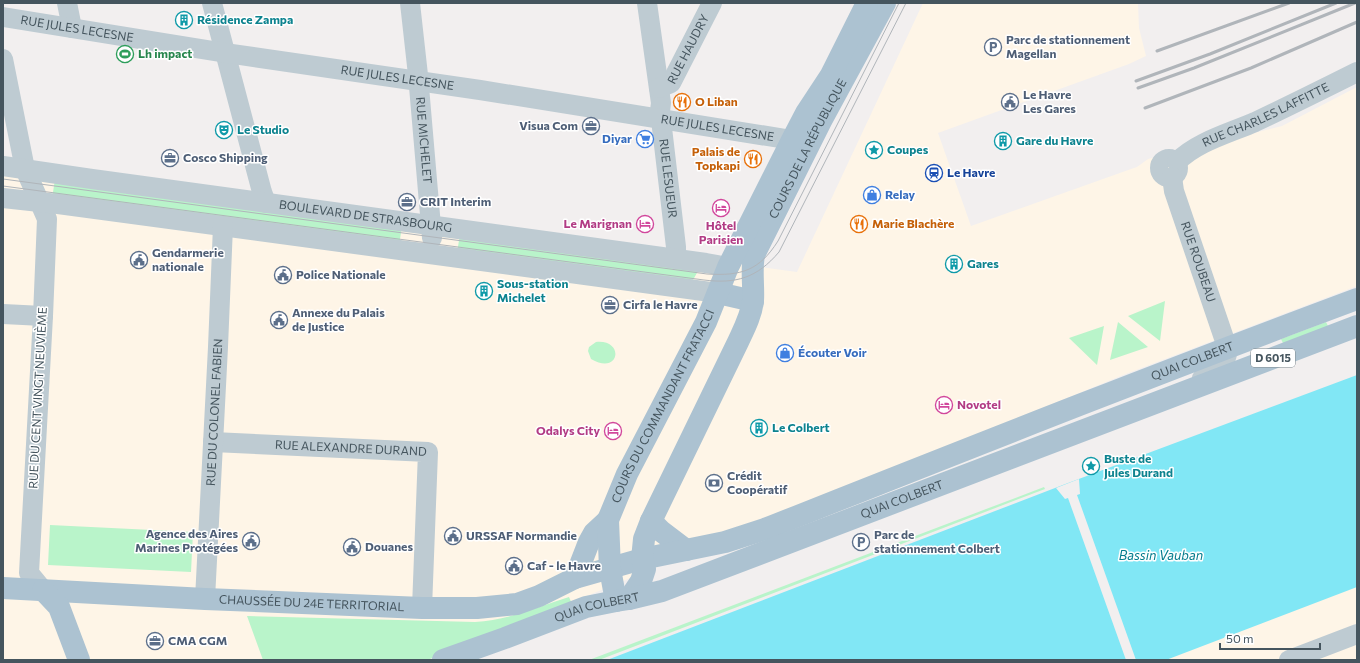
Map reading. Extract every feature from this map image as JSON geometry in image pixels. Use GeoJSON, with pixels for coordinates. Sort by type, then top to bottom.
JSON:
{"type":"FeatureCollection","features":[{"type":"Feature","properties":{"kind":"main road","name":"COURS DE LA RÉPUBLIQUE"},"geometry":{"type":"LineString","coordinates":[[708,292],[728,267],[806,113],[831,75],[867,3]]}},
{"type":"Feature","properties":{"kind":"main road","name":"COURS DE LA RÉPUBLIQUE"},"geometry":{"type":"LineString","coordinates":[[753,301],[752,275],[754,255],[821,121],[885,3]]}},
{"type":"Feature","properties":{"kind":"main road"},"geometry":{"type":"LineString","coordinates":[[728,267],[752,275]]}},
{"type":"Feature","properties":{"kind":"main road"},"geometry":{"type":"LineString","coordinates":[[608,520],[610,569],[622,600],[641,581],[645,569],[642,559],[644,539],[651,521],[738,342],[750,313],[753,301],[708,292]]}},
{"type":"Feature","properties":{"kind":"main road","name":"COURS DU COMMANDANT FRATACCI"},"geometry":{"type":"LineString","coordinates":[[608,520],[627,474],[706,322],[708,292]]}},
{"type":"Feature","properties":{"kind":"main road","name":"QUAI COLBERT"},"geometry":{"type":"LineString","coordinates":[[575,578],[642,559],[725,542],[765,529],[1120,388],[1357,299]]}},
{"type":"Feature","properties":{"kind":"main road","name":"QUAI COLBERT"},"geometry":{"type":"LineString","coordinates":[[443,660],[586,607],[662,591],[1357,326]]}},
{"type":"Feature","properties":{"kind":"main road"},"geometry":{"type":"LineString","coordinates":[[1082,404],[1122,416]]}},
{"type":"Feature","properties":{"kind":"main road"},"geometry":{"type":"LineString","coordinates":[[575,578],[588,542],[594,533],[608,520]]}},
{"type":"Feature","properties":{"kind":"main road"},"geometry":{"type":"LineString","coordinates":[[651,521],[660,531],[686,550]]}},
{"type":"Feature","properties":{"kind":"main road","name":"CHAUSSÉE DU 24E TERRITORIAL"},"geometry":{"type":"LineString","coordinates":[[3,588],[205,599],[422,608],[477,608],[517,604],[539,596],[575,578]]}},
{"type":"Feature","properties":{"kind":"main road"},"geometry":{"type":"LineString","coordinates":[[43,590],[59,607],[79,660]]}},
{"type":"Feature","properties":{"kind":"street"},"geometry":{"type":"LineString","coordinates":[[68,3],[72,28]]}},
{"type":"Feature","properties":{"kind":"street"},"geometry":{"type":"LineString","coordinates":[[212,3],[266,203]]}},
{"type":"Feature","properties":{"kind":"street","name":"RUE MICHELET"},"geometry":{"type":"LineString","coordinates":[[410,3],[432,236],[430,254]]}},
{"type":"Feature","properties":{"kind":"street","name":"RUE LESUEUR"},"geometry":{"type":"LineString","coordinates":[[647,3],[658,88],[676,247],[676,259]]}},
{"type":"Feature","properties":{"kind":"street","name":"RUE HAUDRY"},"geometry":{"type":"LineString","coordinates":[[658,88],[671,83],[712,3]]}},
{"type":"Feature","properties":{"kind":"street","name":"RUE JULES LECESNE"},"geometry":{"type":"LineString","coordinates":[[3,17],[226,53],[418,81],[792,140]]}},
{"type":"Feature","properties":{"kind":"street","name":"RUE DU CENT VINGT NEUVIÈME"},"geometry":{"type":"LineString","coordinates":[[3,59],[25,168],[47,219],[29,573],[43,590]]}},
{"type":"Feature","properties":{"kind":"street","name":"RUE CHARLES LAFFITTE"},"geometry":{"type":"LineString","coordinates":[[1174,170],[1182,157],[1207,142],[1255,122],[1357,72]]}},
{"type":"Feature","properties":{"kind":"street","name":"BOULEVARD DE STRASBOURG"},"geometry":{"type":"LineString","coordinates":[[3,166],[728,267]]}},
{"type":"Feature","properties":{"kind":"street","name":"RUE ROUBEAU"},"geometry":{"type":"LineString","coordinates":[[1174,170],[1174,191],[1227,347]]}},
{"type":"Feature","properties":{"kind":"street"},"geometry":{"type":"LineString","coordinates":[[3,198],[58,204],[708,292]]}},
{"type":"Feature","properties":{"kind":"street","name":"RUE DU COLONEL FABIEN"},"geometry":{"type":"LineString","coordinates":[[205,599],[223,226]]}},
{"type":"Feature","properties":{"kind":"street"},"geometry":{"type":"LineString","coordinates":[[3,314],[43,316]]}},
{"type":"Feature","properties":{"kind":"street"},"geometry":{"type":"LineString","coordinates":[[1190,390],[1196,383],[1207,375],[1223,368],[1227,354],[1227,347]]}},
{"type":"Feature","properties":{"kind":"street","name":"RUE ALEXANDRE DURAND"},"geometry":{"type":"LineString","coordinates":[[213,442],[428,452],[422,608]]}},
{"type":"Feature","properties":{"kind":"street"},"geometry":{"type":"LineString","coordinates":[[1289,660],[1357,634]]}},
{"type":"Feature","properties":{"kind":"shaded area"},"geometry":{"type":"Polygon","coordinates":[[[923,3],[1138,3],[1139,28],[1146,56],[1129,64],[938,133],[971,226],[1137,167],[1148,159],[1282,126],[1357,87],[1357,286],[1123,375],[577,600],[412,660],[3,660],[3,164],[797,272],[923,3]]]}},
{"type":"Feature","properties":{"kind":"shaded area"},"geometry":{"type":"Polygon","coordinates":[[[1357,560],[1357,660],[1149,660],[1357,560]]]}},
{"type":"Feature","properties":{"kind":"green space"},"geometry":{"type":"Polygon","coordinates":[[[55,179],[402,226],[399,246],[52,199],[55,179]]]}},
{"type":"Feature","properties":{"kind":"green space"},"geometry":{"type":"Polygon","coordinates":[[[460,234],[701,266],[690,285],[457,253],[460,234]]]}},
{"type":"Feature","properties":{"kind":"green space"},"geometry":{"type":"Polygon","coordinates":[[[1165,301],[1160,341],[1128,316],[1165,301]]]}},
{"type":"Feature","properties":{"kind":"green space"},"geometry":{"type":"Polygon","coordinates":[[[1118,322],[1148,347],[1110,360],[1118,322]]]}},
{"type":"Feature","properties":{"kind":"green space"},"geometry":{"type":"Polygon","coordinates":[[[1326,322],[1329,328],[1284,345],[1281,339],[1326,322]]]}},
{"type":"Feature","properties":{"kind":"green space"},"geometry":{"type":"Polygon","coordinates":[[[1104,326],[1097,365],[1069,338],[1104,326]]]}},
{"type":"Feature","properties":{"kind":"green space"},"geometry":{"type":"Polygon","coordinates":[[[596,342],[605,343],[612,346],[615,351],[613,360],[608,363],[601,363],[591,359],[588,351],[589,347],[596,342]]]}},
{"type":"Feature","properties":{"kind":"green space"},"geometry":{"type":"Polygon","coordinates":[[[1044,487],[1045,489],[599,660],[589,660],[1044,487]]]}},
{"type":"Feature","properties":{"kind":"green space"},"geometry":{"type":"Polygon","coordinates":[[[50,525],[193,532],[191,572],[48,565],[50,525]]]}},
{"type":"Feature","properties":{"kind":"green space"},"geometry":{"type":"Polygon","coordinates":[[[569,597],[573,606],[427,660],[263,660],[247,616],[475,622],[511,616],[569,597]]]}},
{"type":"Feature","properties":{"kind":"water","name":"Bassin Vauban"},"geometry":{"type":"Polygon","coordinates":[[[1357,375],[1357,587],[1166,660],[607,660],[1068,483],[1357,375]]]}},
{"type":"Feature","properties":{"kind":"pier"},"geometry":{"type":"Polygon","coordinates":[[[1079,479],[1080,494],[1077,495],[1136,660],[1126,660],[1068,498],[1065,499],[1056,488],[1079,479]]]}},
{"type":"Feature","properties":{"kind":"tram line"},"geometry":{"type":"LineString","coordinates":[[3,179],[707,274],[730,274],[748,270],[756,265],[764,259],[778,241],[899,3]]}},
{"type":"Feature","properties":{"kind":"tram line"},"geometry":{"type":"LineString","coordinates":[[3,186],[704,280],[736,280],[762,268],[779,252],[906,3]]}},
{"type":"Feature","properties":{"kind":"railway"},"geometry":{"type":"LineString","coordinates":[[1157,51],[1289,3]]}},
{"type":"Feature","properties":{"kind":"railway"},"geometry":{"type":"LineString","coordinates":[[1136,81],[1210,54],[1336,3]]}},
{"type":"Feature","properties":{"kind":"railway"},"geometry":{"type":"LineString","coordinates":[[1138,88],[1194,68],[1355,3]]}},
{"type":"Feature","properties":{"kind":"railway"},"geometry":{"type":"LineString","coordinates":[[1145,108],[1251,68],[1357,22]]}},
{"type":"Feature","properties":{"kind":"place","name":"Résidence Zampa"},"geometry":{"type":"Point","coordinates":[184,20]}},
{"type":"Feature","properties":{"kind":"place","name":"Parc de stationnement Magellan"},"geometry":{"type":"Point","coordinates":[993,47]}},
{"type":"Feature","properties":{"kind":"place","name":"Lh impact"},"geometry":{"type":"Point","coordinates":[125,54]}},
{"type":"Feature","properties":{"kind":"place","name":"O Liban"},"geometry":{"type":"Point","coordinates":[682,102]}},
{"type":"Feature","properties":{"kind":"place","name":"Le Havre Les Gares"},"geometry":{"type":"Point","coordinates":[1010,102]}},
{"type":"Feature","properties":{"kind":"place","name":"Visua Com"},"geometry":{"type":"Point","coordinates":[591,126]}},
{"type":"Feature","properties":{"kind":"place","name":"Le Studio"},"geometry":{"type":"Point","coordinates":[224,130]}},
{"type":"Feature","properties":{"kind":"place","name":"Diyar"},"geometry":{"type":"Point","coordinates":[645,139]}},
{"type":"Feature","properties":{"kind":"place","name":"Gare du Havre"},"geometry":{"type":"Point","coordinates":[1003,141]}},
{"type":"Feature","properties":{"kind":"place","name":"Coupes"},"geometry":{"type":"Point","coordinates":[874,150]}},
{"type":"Feature","properties":{"kind":"place","name":"Cosco Shipping"},"geometry":{"type":"Point","coordinates":[170,158]}},
{"type":"Feature","properties":{"kind":"place","name":"Palais de Topkapi"},"geometry":{"type":"Point","coordinates":[753,159]}},
{"type":"Feature","properties":{"kind":"place","name":"Le Havre"},"geometry":{"type":"Point","coordinates":[934,173]}},
{"type":"Feature","properties":{"kind":"place","name":"Relay"},"geometry":{"type":"Point","coordinates":[872,195]}},
{"type":"Feature","properties":{"kind":"place","name":"CRIT Interim"},"geometry":{"type":"Point","coordinates":[407,202]}},
{"type":"Feature","properties":{"kind":"place","name":"Hôtel Parisien"},"geometry":{"type":"Point","coordinates":[721,208]}},
{"type":"Feature","properties":{"kind":"place","name":"Le Marignan"},"geometry":{"type":"Point","coordinates":[645,224]}},
{"type":"Feature","properties":{"kind":"place","name":"Marie Blachère"},"geometry":{"type":"Point","coordinates":[859,224]}},
{"type":"Feature","properties":{"kind":"place","name":"Gendarmerie nationale"},"geometry":{"type":"Point","coordinates":[139,260]}},
{"type":"Feature","properties":{"kind":"place","name":"Gares"},"geometry":{"type":"Point","coordinates":[954,264]}},
{"type":"Feature","properties":{"kind":"place","name":"Police Nationale"},"geometry":{"type":"Point","coordinates":[283,275]}},
{"type":"Feature","properties":{"kind":"place","name":"Sous-station Michelet"},"geometry":{"type":"Point","coordinates":[484,291]}},
{"type":"Feature","properties":{"kind":"place","name":"Cirfa le Havre"},"geometry":{"type":"Point","coordinates":[610,305]}},
{"type":"Feature","properties":{"kind":"place","name":"Annexe du Palais de Justice"},"geometry":{"type":"Point","coordinates":[279,320]}},
{"type":"Feature","properties":{"kind":"place","name":"Écouter Voir"},"geometry":{"type":"Point","coordinates":[785,353]}},
{"type":"Feature","properties":{"kind":"place","name":"Novotel"},"geometry":{"type":"Point","coordinates":[944,405]}},
{"type":"Feature","properties":{"kind":"place","name":"Le Colbert"},"geometry":{"type":"Point","coordinates":[759,428]}},
{"type":"Feature","properties":{"kind":"place","name":"Odalys City"},"geometry":{"type":"Point","coordinates":[613,431]}},
{"type":"Feature","properties":{"kind":"place","name":"Buste de Jules Durand"},"geometry":{"type":"Point","coordinates":[1091,466]}},
{"type":"Feature","properties":{"kind":"place","name":"Crédit Coopératif"},"geometry":{"type":"Point","coordinates":[714,483]}},
{"type":"Feature","properties":{"kind":"place","name":"URSSAF Normandie"},"geometry":{"type":"Point","coordinates":[453,536]}},
{"type":"Feature","properties":{"kind":"place","name":"Agence des Aires Marines Protégées"},"geometry":{"type":"Point","coordinates":[251,541]}},
{"type":"Feature","properties":{"kind":"place","name":"Parc de stationnement Colbert"},"geometry":{"type":"Point","coordinates":[861,542]}},
{"type":"Feature","properties":{"kind":"place","name":"Douanes"},"geometry":{"type":"Point","coordinates":[352,547]}},
{"type":"Feature","properties":{"kind":"place","name":"Caf - le Havre"},"geometry":{"type":"Point","coordinates":[514,566]}},
{"type":"Feature","properties":{"kind":"place","name":"CMA CGM"},"geometry":{"type":"Point","coordinates":[155,641]}}]}
